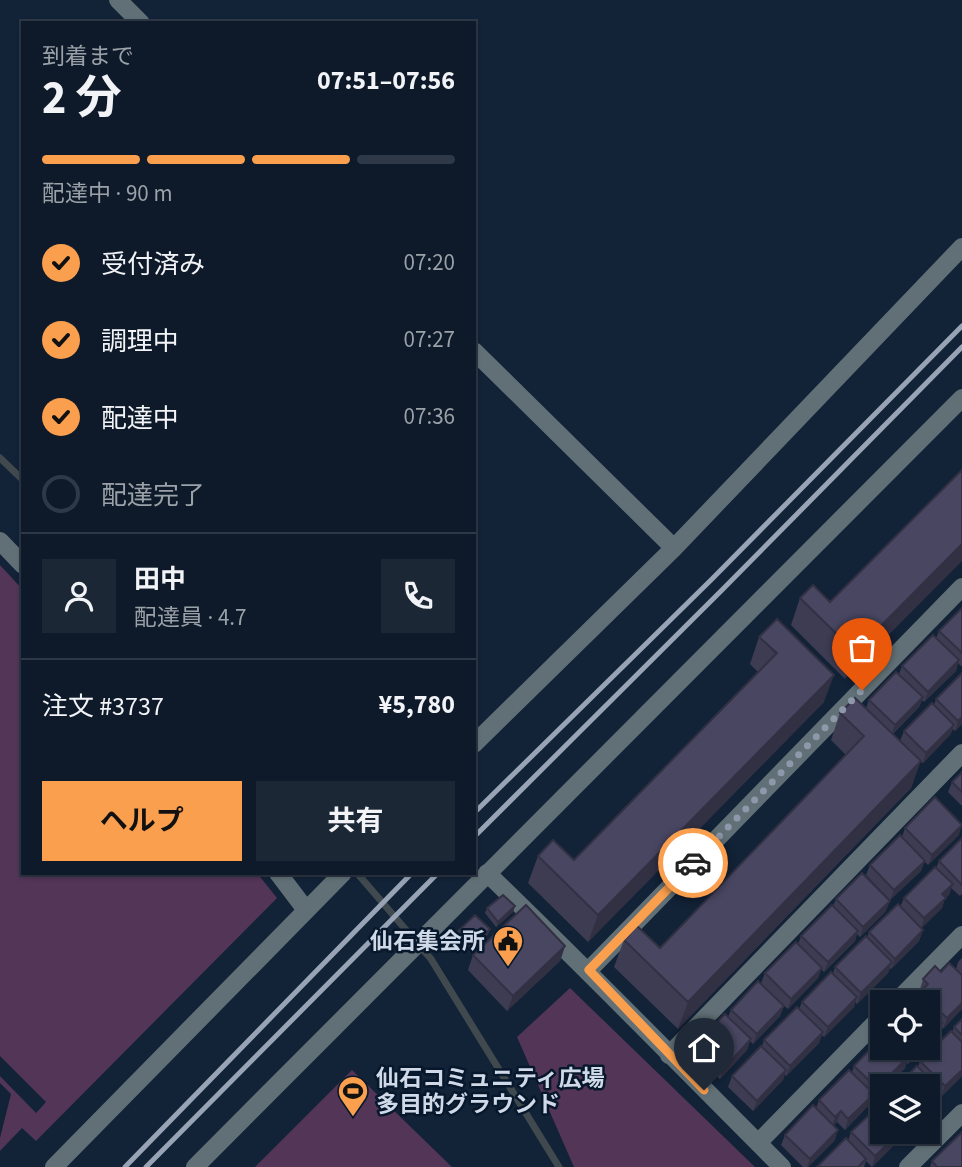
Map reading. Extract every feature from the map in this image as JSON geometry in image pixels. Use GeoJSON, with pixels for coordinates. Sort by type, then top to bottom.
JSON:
{"type":"FeatureCollection","features":[{"type":"Feature","properties":{"kind":"street"},"geometry":{"type":"LineString","coordinates":[[118,0],[139,21]]}},
{"type":"Feature","properties":{"kind":"street"},"geometry":{"type":"LineString","coordinates":[[476,742],[674,548],[962,247]]}},
{"type":"Feature","properties":{"kind":"street"},"geometry":{"type":"LineString","coordinates":[[476,353],[674,548]]}},
{"type":"Feature","properties":{"kind":"street"},"geometry":{"type":"LineString","coordinates":[[195,1167],[962,398]]}},
{"type":"Feature","properties":{"kind":"street"},"geometry":{"type":"LineString","coordinates":[[0,541],[21,563]]}},
{"type":"Feature","properties":{"kind":"street"},"geometry":{"type":"LineString","coordinates":[[589,970],[962,587]]}},
{"type":"Feature","properties":{"kind":"street"},"geometry":{"type":"LineString","coordinates":[[669,1055],[962,753]]}},
{"type":"Feature","properties":{"kind":"street"},"geometry":{"type":"LineString","coordinates":[[487,873],[589,970],[669,1055],[782,1167]]}},
{"type":"Feature","properties":{"kind":"street"},"geometry":{"type":"LineString","coordinates":[[280,875],[306,910]]}},
{"type":"Feature","properties":{"kind":"street"},"geometry":{"type":"LineString","coordinates":[[54,1167],[338,879]]}},
{"type":"Feature","properties":{"kind":"street"},"geometry":{"type":"LineString","coordinates":[[908,990],[962,935]]}},
{"type":"Feature","properties":{"kind":"street"},"geometry":{"type":"LineString","coordinates":[[758,1143],[870,1028]]}},
{"type":"Feature","properties":{"kind":"street"},"geometry":{"type":"LineString","coordinates":[[908,1167],[962,1113]]}},
{"type":"Feature","properties":{"kind":"shaded area"},"geometry":{"type":"Polygon","coordinates":[[[0,565],[21,588],[21,875],[259,875],[277,898],[36,1141],[22,1128],[0,1151],[0,1138],[11,1094],[0,1083],[0,1076],[36,1113],[46,1102],[0,1056],[0,565]]]}},
{"type":"Feature","properties":{"kind":"shaded area"},"geometry":{"type":"Polygon","coordinates":[[[570,988],[755,1167],[574,1167],[517,1037],[570,988]]]}},
{"type":"Feature","properties":{"kind":"shaded area","name":"仙石コミュニティ広場 多目的グラウンド"},"geometry":{"type":"Polygon","coordinates":[[[352,1070],[452,1167],[255,1167],[352,1070]]]}},
{"type":"Feature","properties":{"kind":"building"},"geometry":{"type":"Polygon","coordinates":[[[962,470],[962,544],[855,652],[800,598],[813,585],[830,602],[962,470]]]}},
{"type":"Feature","properties":{"kind":"building"},"geometry":{"type":"Polygon","coordinates":[[[962,608],[962,653],[939,631],[962,608]]]}},
{"type":"Feature","properties":{"kind":"building"},"geometry":{"type":"Polygon","coordinates":[[[777,619],[834,675],[598,915],[538,856],[553,840],[574,860],[777,653],[759,637],[777,619]]]}},
{"type":"Feature","properties":{"kind":"building"},"geometry":{"type":"Polygon","coordinates":[[[933,635],[959,660],[928,692],[902,666],[933,635]]]}},
{"type":"Feature","properties":{"kind":"building"},"geometry":{"type":"Polygon","coordinates":[[[896,672],[923,697],[895,725],[869,700],[896,672]]]}},
{"type":"Feature","properties":{"kind":"building"},"geometry":{"type":"Polygon","coordinates":[[[962,673],[962,717],[958,721],[936,699],[962,673]]]}},
{"type":"Feature","properties":{"kind":"building"},"geometry":{"type":"Polygon","coordinates":[[[855,698],[921,761],[688,1002],[624,940],[637,926],[660,948],[864,736],[840,713],[855,698]]]}},
{"type":"Feature","properties":{"kind":"building"},"geometry":{"type":"Polygon","coordinates":[[[932,703],[954,725],[926,753],[904,731],[932,703]]]}},
{"type":"Feature","properties":{"kind":"building"},"geometry":{"type":"Polygon","coordinates":[[[962,772],[962,792],[952,782],[962,772]]]}},
{"type":"Feature","properties":{"kind":"building"},"geometry":{"type":"Polygon","coordinates":[[[935,797],[962,825],[932,855],[905,828],[935,797]]]}},
{"type":"Feature","properties":{"kind":"building"},"geometry":{"type":"Polygon","coordinates":[[[900,835],[925,861],[894,890],[870,865],[900,835]]]}},
{"type":"Feature","properties":{"kind":"building"},"geometry":{"type":"Polygon","coordinates":[[[962,838],[962,885],[939,861],[962,838]]]}},
{"type":"Feature","properties":{"kind":"building"},"geometry":{"type":"Polygon","coordinates":[[[935,867],[953,884],[942,894],[946,898],[924,918],[904,898],[935,867]]]}},
{"type":"Feature","properties":{"kind":"building"},"geometry":{"type":"Polygon","coordinates":[[[862,873],[890,901],[863,927],[836,899],[862,873]]]}},
{"type":"Feature","properties":{"kind":"building"},"geometry":{"type":"Polygon","coordinates":[[[503,895],[515,906],[498,922],[487,908],[503,895]]]}},
{"type":"Feature","properties":{"kind":"building"},"geometry":{"type":"Polygon","coordinates":[[[898,904],[923,930],[895,959],[869,932],[898,904]]]}},
{"type":"Feature","properties":{"kind":"building"},"geometry":{"type":"Polygon","coordinates":[[[526,905],[565,946],[513,996],[473,955],[526,905]]]}},
{"type":"Feature","properties":{"kind":"building"},"geometry":{"type":"Polygon","coordinates":[[[832,905],[858,931],[828,962],[801,936],[832,905]]]}},
{"type":"Feature","properties":{"kind":"building"},"geometry":{"type":"Polygon","coordinates":[[[475,915],[490,929],[471,947],[458,931],[475,915]]]}},
{"type":"Feature","properties":{"kind":"building"},"geometry":{"type":"Polygon","coordinates":[[[866,936],[892,962],[861,993],[835,967],[866,936]]]}},
{"type":"Feature","properties":{"kind":"building"},"geometry":{"type":"Polygon","coordinates":[[[796,942],[822,968],[791,999],[765,973],[796,942]]]}},
{"type":"Feature","properties":{"kind":"building"},"geometry":{"type":"Polygon","coordinates":[[[949,963],[962,975],[962,1003],[947,1018],[940,1011],[940,990],[922,990],[928,984],[923,979],[935,966],[941,972],[949,963]]]}},
{"type":"Feature","properties":{"kind":"building"},"geometry":{"type":"Polygon","coordinates":[[[831,972],[857,997],[828,1027],[802,1002],[831,972]]]}},
{"type":"Feature","properties":{"kind":"building"},"geometry":{"type":"Polygon","coordinates":[[[758,981],[784,1006],[757,1034],[731,1010],[758,981]]]}},
{"type":"Feature","properties":{"kind":"building"},"geometry":{"type":"Polygon","coordinates":[[[797,1007],[823,1032],[790,1066],[764,1040],[797,1007]]]}},
{"type":"Feature","properties":{"kind":"building"},"geometry":{"type":"Polygon","coordinates":[[[725,1014],[751,1039],[723,1069],[696,1043],[725,1014]]]}},
{"type":"Feature","properties":{"kind":"building"},"geometry":{"type":"Polygon","coordinates":[[[962,1019],[962,1035],[954,1027],[962,1019]]]}},
{"type":"Feature","properties":{"kind":"building"},"geometry":{"type":"Polygon","coordinates":[[[951,1031],[962,1042],[962,1070],[945,1086],[940,1081],[940,1074],[933,1074],[920,1061],[940,1060],[940,1042],[951,1031]]]}},
{"type":"Feature","properties":{"kind":"building"},"geometry":{"type":"Polygon","coordinates":[[[761,1046],[786,1070],[757,1101],[732,1076],[761,1046]]]}},
{"type":"Feature","properties":{"kind":"building"},"geometry":{"type":"Polygon","coordinates":[[[870,1049],[870,1060],[905,1060],[891,1074],[870,1074],[870,1081],[854,1066],[870,1049]]]}},
{"type":"Feature","properties":{"kind":"building"},"geometry":{"type":"Polygon","coordinates":[[[917,1066],[925,1074],[909,1074],[917,1066]]]}},
{"type":"Feature","properties":{"kind":"building"},"geometry":{"type":"Polygon","coordinates":[[[849,1070],[870,1090],[870,1098],[848,1119],[841,1111],[835,1117],[819,1100],[849,1070]]]}},
{"type":"Feature","properties":{"kind":"building"},"geometry":{"type":"Polygon","coordinates":[[[813,1105],[838,1130],[810,1159],[785,1135],[813,1105]]]}},
{"type":"Feature","properties":{"kind":"building"},"geometry":{"type":"Polygon","coordinates":[[[870,1114],[870,1144],[888,1144],[875,1156],[851,1132],[870,1114]]]}},
{"type":"Feature","properties":{"kind":"building"},"geometry":{"type":"Polygon","coordinates":[[[962,1132],[962,1167],[937,1167],[932,1161],[962,1132]]]}},
{"type":"Feature","properties":{"kind":"building"},"geometry":{"type":"Polygon","coordinates":[[[846,1138],[866,1159],[858,1167],[817,1167],[846,1138]]]}},
{"type":"Feature","properties":{"kind":"waterway"},"geometry":{"type":"LineString","coordinates":[[0,458],[21,478]]}},
{"type":"Feature","properties":{"kind":"waterway"},"geometry":{"type":"LineString","coordinates":[[359,875],[431,959],[559,1167]]}},
{"type":"Feature","properties":{"kind":"railway"},"geometry":{"type":"LineString","coordinates":[[476,811],[712,579],[962,326]]}},
{"type":"Feature","properties":{"kind":"railway"},"geometry":{"type":"LineString","coordinates":[[476,835],[962,347]]}},
{"type":"Feature","properties":{"kind":"railway"},"geometry":{"type":"LineString","coordinates":[[125,1167],[410,875]]}},
{"type":"Feature","properties":{"kind":"railway"},"geometry":{"type":"LineString","coordinates":[[146,1167],[436,875]]}},
{"type":"Feature","properties":{"kind":"way so far"},"geometry":{"type":"LineString","coordinates":[[693,863],[862,690]]}},
{"type":"Feature","properties":{"kind":"place","name":"仙石集会所"},"geometry":{"type":"Point","coordinates":[508,968]}},
{"type":"Feature","properties":{"kind":"place","name":"仙石コミュニティ広場 多目的グラウンド"},"geometry":{"type":"Point","coordinates":[353,1118]}},
{"type":"Feature","properties":{"kind":"route"},"geometry":{"type":"LineString","coordinates":[[693,863],[589,970],[704,1090]]}}]}
